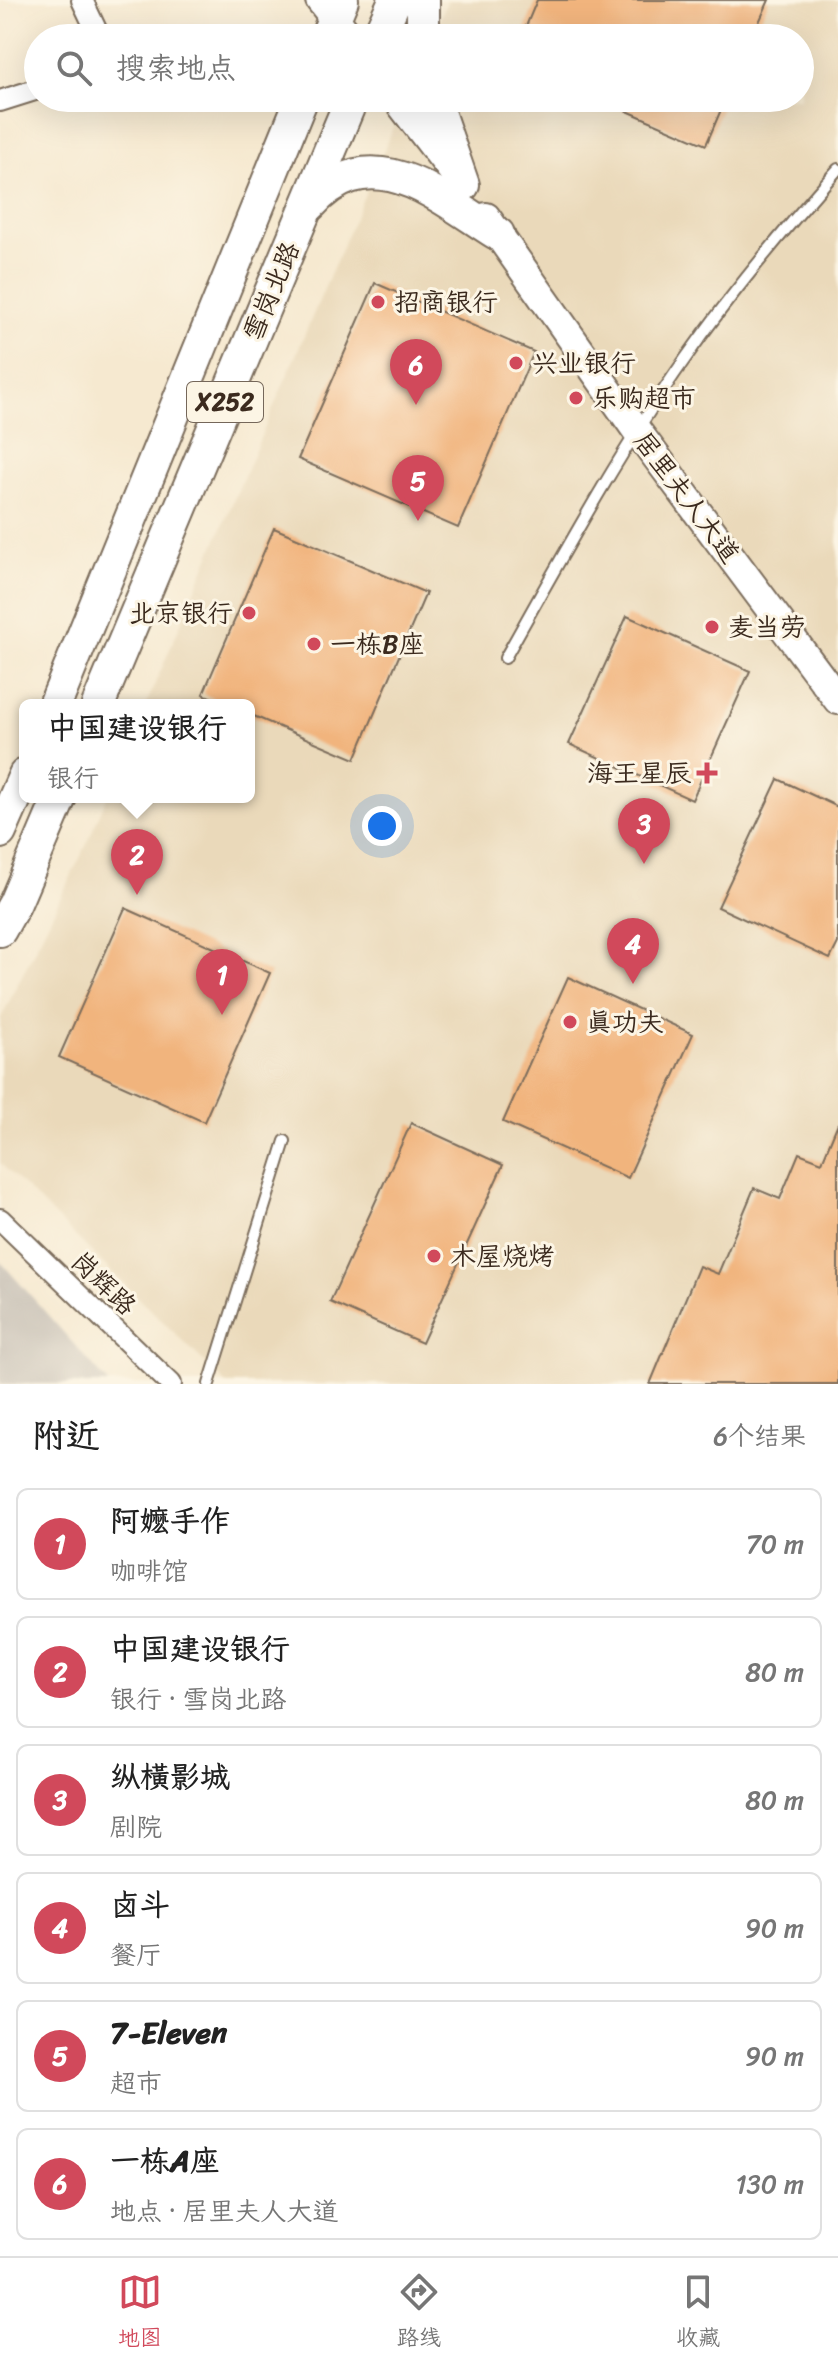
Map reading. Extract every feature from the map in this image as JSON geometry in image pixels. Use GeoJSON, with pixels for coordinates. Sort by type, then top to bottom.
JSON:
{"type":"FeatureCollection","features":[{"type":"Feature","properties":{"kind":"main road"},"geometry":{"type":"LineString","coordinates":[[384,24],[395,0]]}},
{"type":"Feature","properties":{"kind":"main road"},"geometry":{"type":"LineString","coordinates":[[423,0],[423,24]]}},
{"type":"Feature","properties":{"kind":"main road","name":"雪岗北路"},"geometry":{"type":"LineString","coordinates":[[57,699],[296,112]]}},
{"type":"Feature","properties":{"kind":"main road","name":"雪岗北路"},"geometry":{"type":"LineString","coordinates":[[101,699],[346,112]]}},
{"type":"Feature","properties":{"kind":"main road"},"geometry":{"type":"LineString","coordinates":[[438,112],[463,185]]}},
{"type":"Feature","properties":{"kind":"main road"},"geometry":{"type":"LineString","coordinates":[[305,210],[323,190],[347,177],[374,172],[401,176],[498,234]]}},
{"type":"Feature","properties":{"kind":"main road"},"geometry":{"type":"LineString","coordinates":[[0,832],[19,789]]}},
{"type":"Feature","properties":{"kind":"main road"},"geometry":{"type":"LineString","coordinates":[[0,930],[15,903],[57,803]]}},
{"type":"Feature","properties":{"kind":"street"},"geometry":{"type":"LineString","coordinates":[[82,0],[93,24]]}},
{"type":"Feature","properties":{"kind":"street"},"geometry":{"type":"LineString","coordinates":[[0,101],[24,93]]}},
{"type":"Feature","properties":{"kind":"street","name":"居里夫人大道"},"geometry":{"type":"LineString","coordinates":[[407,112],[463,185],[637,431],[838,700]]}},
{"type":"Feature","properties":{"kind":"street","name":"岗辉路"},"geometry":{"type":"LineString","coordinates":[[0,1219],[171,1384]]}},
{"type":"Feature","properties":{"kind":"lane"},"geometry":{"type":"LineString","coordinates":[[505,658],[637,431],[684,360],[735,291],[838,169]]}},
{"type":"Feature","properties":{"kind":"lane"},"geometry":{"type":"LineString","coordinates":[[209,1384],[285,1141]]}},
{"type":"Feature","properties":{"kind":"shaded area"},"geometry":{"type":"Polygon","coordinates":[[[448,0],[838,0],[838,1384],[227,1384],[0,1163],[0,1020],[104,803],[255,803],[255,699],[149,699],[400,112],[814,112],[814,24],[437,24],[448,0]]]}},
{"type":"Feature","properties":{"kind":"shaded area"},"geometry":{"type":"Polygon","coordinates":[[[0,1261],[109,1384],[0,1384],[0,1261]]]}},
{"type":"Feature","properties":{"kind":"building"},"geometry":{"type":"Polygon","coordinates":[[[537,0],[769,0],[758,24],[527,24],[537,0]]]}},
{"type":"Feature","properties":{"kind":"building"},"geometry":{"type":"Polygon","coordinates":[[[629,112],[720,112],[706,145],[629,112]]]}},
{"type":"Feature","properties":{"kind":"building"},"geometry":{"type":"Polygon","coordinates":[[[375,283],[534,352],[458,528],[298,459],[375,283]]]}},
{"type":"Feature","properties":{"kind":"building","name":"一栋B座"},"geometry":{"type":"Polygon","coordinates":[[[274,528],[426,593],[355,759],[255,717],[255,699],[214,699],[203,694],[274,528]]]}},
{"type":"Feature","properties":{"kind":"building"},"geometry":{"type":"Polygon","coordinates":[[[627,616],[750,671],[692,800],[569,744],[627,616]]]}},
{"type":"Feature","properties":{"kind":"building"},"geometry":{"type":"Polygon","coordinates":[[[778,779],[838,807],[838,943],[830,959],[718,907],[778,779]]]}},
{"type":"Feature","properties":{"kind":"building"},"geometry":{"type":"Polygon","coordinates":[[[125,908],[270,973],[204,1122],[59,1057],[125,908]]]}},
{"type":"Feature","properties":{"kind":"building"},"geometry":{"type":"Polygon","coordinates":[[[568,977],[693,1034],[628,1178],[503,1122],[568,977]]]}},
{"type":"Feature","properties":{"kind":"building"},"geometry":{"type":"Polygon","coordinates":[[[411,1123],[503,1165],[422,1343],[330,1302],[411,1123]]]}},
{"type":"Feature","properties":{"kind":"building"},"geometry":{"type":"Polygon","coordinates":[[[838,1123],[838,1384],[650,1384],[699,1266],[718,1274],[754,1188],[780,1199],[799,1153],[822,1162],[838,1123]]]}},
{"type":"Feature","properties":{"kind":"place","name":"招商银行"},"geometry":{"type":"Point","coordinates":[378,302]}},
{"type":"Feature","properties":{"kind":"place","name":"兴业银行"},"geometry":{"type":"Point","coordinates":[516,363]}},
{"type":"Feature","properties":{"kind":"place","name":"乐购超市"},"geometry":{"type":"Point","coordinates":[576,398]}},
{"type":"Feature","properties":{"kind":"place","name":"一栋A座"},"geometry":{"type":"Point","coordinates":[416,405]}},
{"type":"Feature","properties":{"kind":"place","name":"7-Eleven"},"geometry":{"type":"Point","coordinates":[418,521]}},
{"type":"Feature","properties":{"kind":"place","name":"北京银行"},"geometry":{"type":"Point","coordinates":[249,613]}},
{"type":"Feature","properties":{"kind":"place","name":"麦当劳"},"geometry":{"type":"Point","coordinates":[712,627]}},
{"type":"Feature","properties":{"kind":"place","name":"一栋B座"},"geometry":{"type":"Point","coordinates":[314,644]}},
{"type":"Feature","properties":{"kind":"place","name":"海王星辰"},"geometry":{"type":"Point","coordinates":[707,773]}},
{"type":"Feature","properties":{"kind":"place","name":"纵横影城"},"geometry":{"type":"Point","coordinates":[644,864]}},
{"type":"Feature","properties":{"kind":"place","name":"中国建设银行"},"geometry":{"type":"Point","coordinates":[137,895]}},
{"type":"Feature","properties":{"kind":"place","name":"卤斗"},"geometry":{"type":"Point","coordinates":[633,984]}},
{"type":"Feature","properties":{"kind":"place","name":"阿嬷手作"},"geometry":{"type":"Point","coordinates":[222,1015]}},
{"type":"Feature","properties":{"kind":"place","name":"真功夫"},"geometry":{"type":"Point","coordinates":[570,1022]}},
{"type":"Feature","properties":{"kind":"place","name":"木屋烧烤"},"geometry":{"type":"Point","coordinates":[434,1256]}}]}
